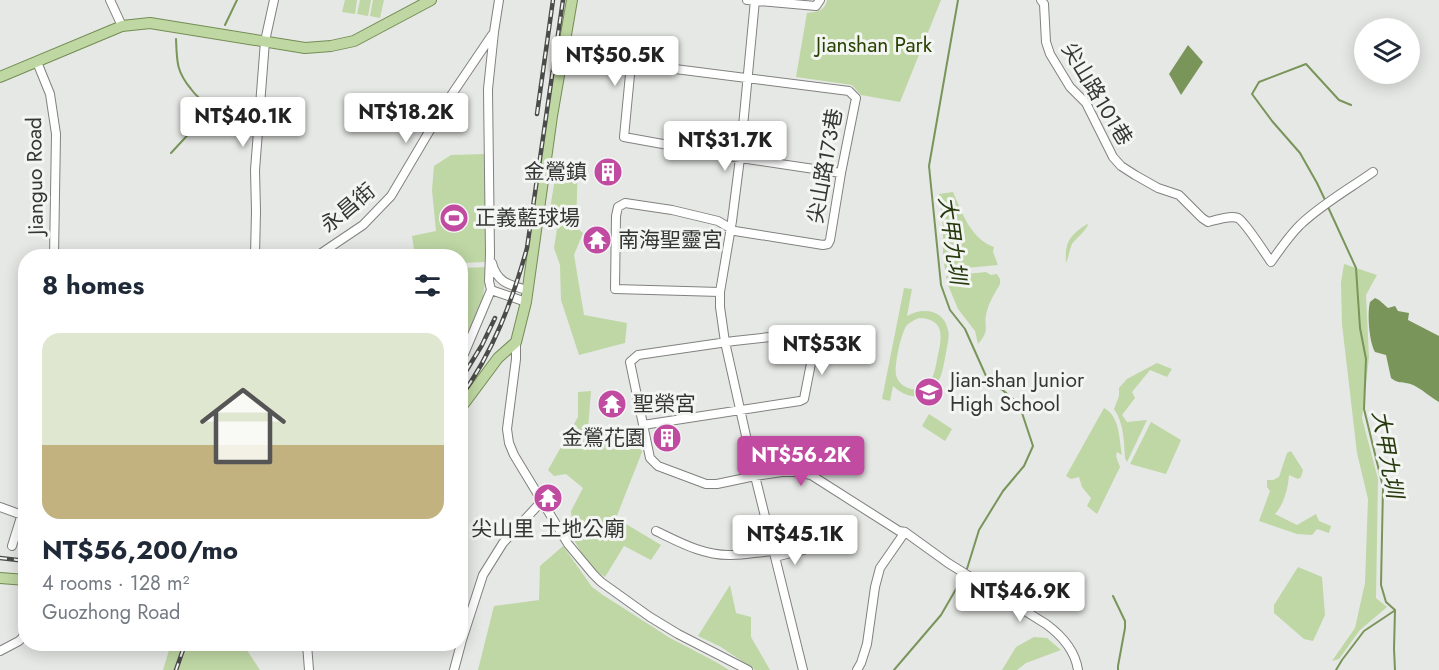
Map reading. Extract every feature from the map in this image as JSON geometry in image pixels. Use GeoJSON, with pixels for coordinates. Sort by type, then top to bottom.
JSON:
{"type":"FeatureCollection","features":[{"type":"Feature","properties":{"kind":"main road"},"geometry":{"type":"LineString","coordinates":[[0,77],[122,26],[150,23],[305,48],[331,46],[354,41],[431,0]]}},
{"type":"Feature","properties":{"kind":"main road"},"geometry":{"type":"LineString","coordinates":[[468,398],[498,358],[516,342],[527,290],[552,116],[572,0]]}},
{"type":"Feature","properties":{"kind":"main road"},"geometry":{"type":"LineString","coordinates":[[0,578],[18,579]]}},
{"type":"Feature","properties":{"kind":"street"},"geometry":{"type":"LineString","coordinates":[[110,0],[122,26]]}},
{"type":"Feature","properties":{"kind":"street"},"geometry":{"type":"LineString","coordinates":[[255,249],[255,170],[265,41],[274,0]]}},
{"type":"Feature","properties":{"kind":"street"},"geometry":{"type":"LineString","coordinates":[[468,345],[491,290],[489,281],[488,89],[499,0]]}},
{"type":"Feature","properties":{"kind":"street"},"geometry":{"type":"LineString","coordinates":[[803,670],[755,476],[725,342],[720,292],[740,158],[748,78],[752,0],[816,6],[820,0]]}},
{"type":"Feature","properties":{"kind":"street","name":"尖山路101巷"},"geometry":{"type":"LineString","coordinates":[[1041,0],[1044,4],[1046,42],[1050,54],[1070,87],[1086,103],[1113,157],[1121,166],[1158,188],[1179,195],[1208,222],[1229,217],[1237,218],[1246,226],[1271,262],[1295,230],[1327,204],[1374,172]]}},
{"type":"Feature","properties":{"kind":"street","name":"永昌街"},"geometry":{"type":"LineString","coordinates":[[327,249],[363,225],[391,196],[446,103],[494,32]]}},
{"type":"Feature","properties":{"kind":"street"},"geometry":{"type":"LineString","coordinates":[[596,59],[748,78]]}},
{"type":"Feature","properties":{"kind":"street","name":"Jianguo Road"},"geometry":{"type":"LineString","coordinates":[[37,62],[50,94],[56,134],[54,249]]}},
{"type":"Feature","properties":{"kind":"street"},"geometry":{"type":"LineString","coordinates":[[631,64],[624,137],[841,173]]}},
{"type":"Feature","properties":{"kind":"street","name":"尖山路173巷"},"geometry":{"type":"LineString","coordinates":[[730,228],[735,231],[795,242],[828,244],[856,98],[849,91],[748,78]]}},
{"type":"Feature","properties":{"kind":"street"},"geometry":{"type":"LineString","coordinates":[[720,292],[615,289],[616,216],[618,207],[625,203],[672,210],[718,221],[730,228]]}},
{"type":"Feature","properties":{"kind":"street"},"geometry":{"type":"LineString","coordinates":[[490,254],[494,272],[500,279],[527,290]]}},
{"type":"Feature","properties":{"kind":"street"},"geometry":{"type":"LineString","coordinates":[[491,290],[525,302]]}},
{"type":"Feature","properties":{"kind":"street"},"geometry":{"type":"LineString","coordinates":[[643,425],[804,399],[814,348],[811,337],[806,333],[638,355],[630,362],[643,425],[650,458],[658,466],[706,484],[782,472],[811,475],[899,531],[905,532],[1060,634],[1073,654],[1078,670]]}},
{"type":"Feature","properties":{"kind":"street"},"geometry":{"type":"LineString","coordinates":[[516,342],[507,429],[509,443],[568,544],[601,582],[640,610],[678,634],[748,670]]}},
{"type":"Feature","properties":{"kind":"street"},"geometry":{"type":"LineString","coordinates":[[468,621],[483,574],[503,543],[542,501]]}},
{"type":"Feature","properties":{"kind":"street"},"geometry":{"type":"LineString","coordinates":[[0,507],[18,513]]}},
{"type":"Feature","properties":{"kind":"street"},"geometry":{"type":"LineString","coordinates":[[12,546],[18,527]]}},
{"type":"Feature","properties":{"kind":"street"},"geometry":{"type":"LineString","coordinates":[[656,531],[691,547],[729,555],[774,554],[807,549]]}},
{"type":"Feature","properties":{"kind":"street"},"geometry":{"type":"LineString","coordinates":[[856,670],[861,663],[867,644],[880,568],[905,532]]}},
{"type":"Feature","properties":{"kind":"street"},"geometry":{"type":"LineString","coordinates":[[0,651],[18,642]]}},
{"type":"Feature","properties":{"kind":"street"},"geometry":{"type":"LineString","coordinates":[[308,651],[309,670]]}},
{"type":"Feature","properties":{"kind":"street"},"geometry":{"type":"LineString","coordinates":[[454,670],[459,651]]}},
{"type":"Feature","properties":{"kind":"green space"},"geometry":{"type":"Polygon","coordinates":[[[345,0],[357,0],[355,14],[342,12],[345,0]]]}},
{"type":"Feature","properties":{"kind":"green space"},"geometry":{"type":"Polygon","coordinates":[[[360,0],[371,0],[368,16],[357,14],[360,0]]]}},
{"type":"Feature","properties":{"kind":"green space"},"geometry":{"type":"Polygon","coordinates":[[[373,0],[384,0],[380,18],[370,16],[373,0]]]}},
{"type":"Feature","properties":{"kind":"green space","name":"Jianshan Park"},"geometry":{"type":"Polygon","coordinates":[[[827,0],[941,0],[900,102],[861,95],[852,85],[796,77],[807,13],[822,9],[827,0]]]}},
{"type":"Feature","properties":{"kind":"green space"},"geometry":{"type":"Polygon","coordinates":[[[486,154],[486,262],[468,263],[468,249],[414,249],[412,236],[436,231],[432,190],[434,166],[451,155],[486,154]]]}},
{"type":"Feature","properties":{"kind":"green space"},"geometry":{"type":"Polygon","coordinates":[[[558,162],[578,162],[576,227],[583,233],[574,255],[584,315],[627,323],[625,343],[579,355],[561,300],[560,265],[554,248],[557,229],[548,220],[558,162]]]}},
{"type":"Feature","properties":{"kind":"green space"},"geometry":{"type":"Polygon","coordinates":[[[953,192],[973,232],[994,247],[993,252],[998,265],[945,270],[939,194],[953,192]]]}},
{"type":"Feature","properties":{"kind":"green space"},"geometry":{"type":"Polygon","coordinates":[[[1087,224],[1085,230],[1072,244],[1066,263],[1069,240],[1087,224]]]}},
{"type":"Feature","properties":{"kind":"green space"},"geometry":{"type":"Polygon","coordinates":[[[1344,264],[1377,275],[1366,295],[1369,357],[1362,418],[1378,479],[1376,598],[1387,607],[1360,630],[1339,659],[1332,661],[1355,628],[1365,583],[1368,499],[1357,453],[1342,324],[1341,283],[1344,264]]]}},
{"type":"Feature","properties":{"kind":"green space"},"geometry":{"type":"Polygon","coordinates":[[[487,267],[483,297],[468,332],[468,268],[487,267]]]}},
{"type":"Feature","properties":{"kind":"green space"},"geometry":{"type":"Polygon","coordinates":[[[986,272],[991,275],[997,274],[1000,284],[988,308],[985,334],[978,344],[975,331],[958,309],[946,276],[986,272]]]}},
{"type":"Feature","properties":{"kind":"green space"},"geometry":{"type":"Polygon","coordinates":[[[904,288],[912,289],[907,316],[919,311],[932,312],[946,323],[949,338],[942,370],[935,387],[924,395],[905,394],[893,386],[890,401],[882,399],[904,288]],[[919,318],[912,321],[902,335],[896,365],[897,377],[899,382],[911,389],[923,387],[931,381],[936,366],[941,335],[937,325],[927,319],[919,318]]]}},
{"type":"Feature","properties":{"kind":"green space"},"geometry":{"type":"Polygon","coordinates":[[[1157,363],[1172,369],[1167,377],[1150,370],[1132,392],[1135,398],[1122,415],[1127,422],[1147,420],[1127,462],[1122,426],[1114,409],[1119,396],[1119,388],[1127,379],[1157,363]]]}},
{"type":"Feature","properties":{"kind":"green space"},"geometry":{"type":"Polygon","coordinates":[[[591,391],[588,429],[637,428],[642,452],[616,518],[661,545],[651,560],[624,546],[605,577],[589,566],[574,540],[571,511],[583,488],[566,474],[554,476],[548,470],[578,417],[578,392],[591,391]]]}},
{"type":"Feature","properties":{"kind":"green space"},"geometry":{"type":"Polygon","coordinates":[[[1104,408],[1116,422],[1122,455],[1117,452],[1120,467],[1097,514],[1087,506],[1091,498],[1082,487],[1079,477],[1071,479],[1066,476],[1104,408]]]}},
{"type":"Feature","properties":{"kind":"green space"},"geometry":{"type":"Polygon","coordinates":[[[929,414],[952,429],[945,441],[922,426],[929,414]]]}},
{"type":"Feature","properties":{"kind":"green space"},"geometry":{"type":"Polygon","coordinates":[[[1151,422],[1181,440],[1166,474],[1130,464],[1151,422]]]}},
{"type":"Feature","properties":{"kind":"green space"},"geometry":{"type":"Polygon","coordinates":[[[1291,451],[1303,470],[1298,479],[1289,475],[1285,496],[1275,514],[1297,525],[1316,514],[1319,521],[1331,526],[1329,533],[1317,529],[1312,535],[1297,534],[1259,521],[1270,491],[1267,487],[1267,480],[1279,477],[1287,453],[1291,451]]]}},
{"type":"Feature","properties":{"kind":"green space"},"geometry":{"type":"Polygon","coordinates":[[[563,546],[592,587],[670,638],[729,670],[478,670],[494,606],[539,600],[540,566],[563,546]]]}},
{"type":"Feature","properties":{"kind":"green space"},"geometry":{"type":"Polygon","coordinates":[[[1298,567],[1322,577],[1325,615],[1313,641],[1304,639],[1274,613],[1274,605],[1298,567]]]}},
{"type":"Feature","properties":{"kind":"green space"},"geometry":{"type":"Polygon","coordinates":[[[730,585],[736,613],[751,617],[751,637],[770,670],[755,670],[721,647],[698,636],[730,585]]]}},
{"type":"Feature","properties":{"kind":"green space"},"geometry":{"type":"Polygon","coordinates":[[[1034,637],[1047,638],[1061,650],[1026,663],[1017,670],[1002,670],[1016,647],[1034,637]]]}},
{"type":"Feature","properties":{"kind":"green space"},"geometry":{"type":"Polygon","coordinates":[[[169,651],[248,651],[260,670],[163,670],[169,651]]]}},
{"type":"Feature","properties":{"kind":"shaded area"},"geometry":{"type":"Polygon","coordinates":[[[1188,45],[1203,62],[1181,95],[1169,74],[1188,45]]]}},
{"type":"Feature","properties":{"kind":"shaded area"},"geometry":{"type":"Polygon","coordinates":[[[1375,298],[1388,308],[1395,306],[1398,311],[1409,313],[1408,320],[1439,336],[1439,402],[1413,385],[1391,378],[1386,355],[1375,352],[1370,335],[1369,313],[1370,302],[1375,298]]]}},
{"type":"Feature","properties":{"kind":"waterway"},"geometry":{"type":"LineString","coordinates":[[225,25],[237,0]]}},
{"type":"Feature","properties":{"kind":"waterway","name":"大甲九圳"},"geometry":{"type":"LineString","coordinates":[[958,0],[929,166],[941,285],[950,310],[965,329],[986,376],[1019,404],[1033,446],[1024,466],[1003,491],[979,530],[966,572]]}},
{"type":"Feature","properties":{"kind":"waterway"},"geometry":{"type":"LineString","coordinates":[[171,153],[208,113],[203,102],[186,83],[180,71],[176,39]]}},
{"type":"Feature","properties":{"kind":"waterway","name":"大甲九圳"},"geometry":{"type":"LineString","coordinates":[[1326,202],[1300,153],[1252,94],[1259,82],[1306,64],[1339,100],[1351,105]]}},
{"type":"Feature","properties":{"kind":"waterway","name":"大甲九圳"},"geometry":{"type":"LineString","coordinates":[[1328,207],[1356,268],[1360,328],[1366,359],[1364,409],[1383,487],[1381,585],[1386,602],[1395,610],[1395,670]]}},
{"type":"Feature","properties":{"kind":"waterway","name":"大甲九圳"},"geometry":{"type":"LineString","coordinates":[[894,670],[941,615],[963,577]]}},
{"type":"Feature","properties":{"kind":"waterway"},"geometry":{"type":"LineString","coordinates":[[1113,596],[1125,621],[1118,670]]}},
{"type":"Feature","properties":{"kind":"waterway","name":"大甲九圳"},"geometry":{"type":"LineString","coordinates":[[1336,670],[1364,631],[1394,611]]}},
{"type":"Feature","properties":{"kind":"railway"},"geometry":{"type":"LineString","coordinates":[[537,114],[553,0]]}},
{"type":"Feature","properties":{"kind":"railway"},"geometry":{"type":"LineString","coordinates":[[468,387],[492,345],[515,288],[527,248],[563,0]]}},
{"type":"Feature","properties":{"kind":"railway"},"geometry":{"type":"LineString","coordinates":[[468,368],[495,318]]}},
{"type":"Feature","properties":{"kind":"railway"},"geometry":{"type":"LineString","coordinates":[[0,558],[18,560]]}},
{"type":"Feature","properties":{"kind":"railway"},"geometry":{"type":"LineString","coordinates":[[176,670],[183,651]]}},
{"type":"Feature","properties":{"kind":"place","name":"金鶯鎮"},"geometry":{"type":"Point","coordinates":[608,172]}},
{"type":"Feature","properties":{"kind":"place","name":"正義藍球場"},"geometry":{"type":"Point","coordinates":[454,218]}},
{"type":"Feature","properties":{"kind":"place","name":"南海聖靈宮"},"geometry":{"type":"Point","coordinates":[597,240]}},
{"type":"Feature","properties":{"kind":"place","name":"Jian-shan Junior High School"},"geometry":{"type":"Point","coordinates":[929,392]}},
{"type":"Feature","properties":{"kind":"place","name":"聖榮宮"},"geometry":{"type":"Point","coordinates":[612,404]}},
{"type":"Feature","properties":{"kind":"place","name":"金鶯花園"},"geometry":{"type":"Point","coordinates":[667,438]}},
{"type":"Feature","properties":{"kind":"place","name":"尖山里 土地公廟"},"geometry":{"type":"Point","coordinates":[548,498]}}]}
